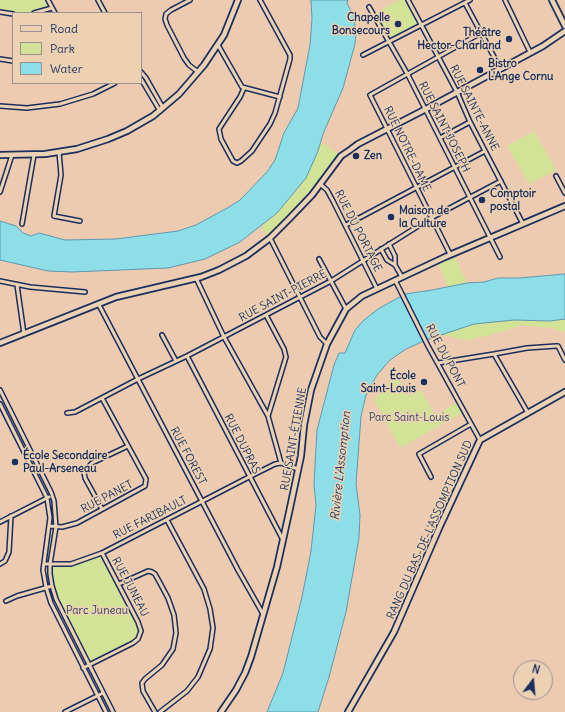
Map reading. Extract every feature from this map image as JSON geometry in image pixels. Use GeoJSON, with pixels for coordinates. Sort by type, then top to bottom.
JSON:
{"type":"FeatureCollection","features":[{"type":"Feature","properties":{"kind":"street"},"geometry":{"type":"LineString","coordinates":[[48,0],[54,12]]}},
{"type":"Feature","properties":{"kind":"street"},"geometry":{"type":"LineString","coordinates":[[98,0],[104,12]]}},
{"type":"Feature","properties":{"kind":"street"},"geometry":{"type":"LineString","coordinates":[[190,0],[171,10],[166,14],[165,19],[184,58],[189,65],[198,72]]}},
{"type":"Feature","properties":{"kind":"street"},"geometry":{"type":"LineString","coordinates":[[0,155],[34,155],[77,149],[108,139],[142,123],[179,94],[198,72],[218,45],[238,0]]}},
{"type":"Feature","properties":{"kind":"street"},"geometry":{"type":"LineString","coordinates":[[244,88],[240,97],[219,129],[221,139],[235,163],[241,161],[252,151],[273,119],[290,55],[260,0]]}},
{"type":"Feature","properties":{"kind":"street","name":"RUE SAINTE-ANNE"},"geometry":{"type":"LineString","coordinates":[[408,0],[457,92],[470,122],[524,224]]}},
{"type":"Feature","properties":{"kind":"street"},"geometry":{"type":"LineString","coordinates":[[363,55],[470,0]]}},
{"type":"Feature","properties":{"kind":"street"},"geometry":{"type":"LineString","coordinates":[[505,0],[530,52]]}},
{"type":"Feature","properties":{"kind":"street"},"geometry":{"type":"LineString","coordinates":[[552,0],[565,26]]}},
{"type":"Feature","properties":{"kind":"street"},"geometry":{"type":"LineString","coordinates":[[465,3],[500,68]]}},
{"type":"Feature","properties":{"kind":"street","name":"RUE SAINT-JOSEPH"},"geometry":{"type":"LineString","coordinates":[[369,7],[390,42],[426,109],[455,166],[469,198],[500,257]]}},
{"type":"Feature","properties":{"kind":"street"},"geometry":{"type":"LineString","coordinates":[[38,12],[52,8]]}},
{"type":"Feature","properties":{"kind":"street"},"geometry":{"type":"LineString","coordinates":[[0,12],[12,14]]}},
{"type":"Feature","properties":{"kind":"street"},"geometry":{"type":"LineString","coordinates":[[0,343],[116,297],[196,278],[219,270],[246,256],[270,238],[289,219],[320,184],[341,156],[358,144],[426,109],[565,31]]}},
{"type":"Feature","properties":{"kind":"street"},"geometry":{"type":"LineString","coordinates":[[408,75],[481,33]]}},
{"type":"Feature","properties":{"kind":"street"},"geometry":{"type":"LineString","coordinates":[[218,45],[238,82],[244,88],[280,97]]}},
{"type":"Feature","properties":{"kind":"street"},"geometry":{"type":"LineString","coordinates":[[0,59],[12,61]]}},
{"type":"Feature","properties":{"kind":"street"},"geometry":{"type":"LineString","coordinates":[[142,73],[146,78],[161,109]]}},
{"type":"Feature","properties":{"kind":"street","name":"RUE NOTRE-DAME"},"geometry":{"type":"LineString","coordinates":[[408,75],[370,95],[450,254]]}},
{"type":"Feature","properties":{"kind":"street"},"geometry":{"type":"LineString","coordinates":[[142,80],[161,109]]}},
{"type":"Feature","properties":{"kind":"street"},"geometry":{"type":"LineString","coordinates":[[0,106],[28,108],[60,104],[93,94],[113,84]]}},
{"type":"Feature","properties":{"kind":"street"},"geometry":{"type":"LineString","coordinates":[[440,138],[470,122]]}},
{"type":"Feature","properties":{"kind":"street"},"geometry":{"type":"LineString","coordinates":[[346,225],[485,151]]}},
{"type":"Feature","properties":{"kind":"street"},"geometry":{"type":"LineString","coordinates":[[59,152],[61,175],[54,216],[80,221]]}},
{"type":"Feature","properties":{"kind":"street"},"geometry":{"type":"LineString","coordinates":[[0,192],[12,155]]}},
{"type":"Feature","properties":{"kind":"street"},"geometry":{"type":"LineString","coordinates":[[22,224],[34,155]]}},
{"type":"Feature","properties":{"kind":"street"},"geometry":{"type":"LineString","coordinates":[[556,176],[565,193]]}},
{"type":"Feature","properties":{"kind":"street","name":"RUE SAINT-PIERRE"},"geometry":{"type":"LineString","coordinates":[[67,413],[75,412],[300,298],[331,281],[431,218],[501,181]]}},
{"type":"Feature","properties":{"kind":"street","name":"RUE DU PORTAGE"},"geometry":{"type":"LineString","coordinates":[[320,184],[327,190],[377,289]]}},
{"type":"Feature","properties":{"kind":"street","name":"RUE SAINT-ÉTIENNE"},"geometry":{"type":"LineString","coordinates":[[221,712],[236,690],[245,673],[277,567],[298,469],[310,390],[327,344],[346,309],[362,296],[450,254],[565,206]]}},
{"type":"Feature","properties":{"kind":"street"},"geometry":{"type":"LineString","coordinates":[[270,238],[320,336],[327,344]]}},
{"type":"Feature","properties":{"kind":"street"},"geometry":{"type":"LineString","coordinates":[[388,244],[395,256],[395,265]]}},
{"type":"Feature","properties":{"kind":"street"},"geometry":{"type":"LineString","coordinates":[[382,249],[388,260],[395,265],[402,277]]}},
{"type":"Feature","properties":{"kind":"street"},"geometry":{"type":"LineString","coordinates":[[319,260],[346,309]]}},
{"type":"Feature","properties":{"kind":"street"},"geometry":{"type":"LineString","coordinates":[[196,278],[224,337],[268,416],[281,463],[298,469]]}},
{"type":"Feature","properties":{"kind":"street","name":"RUE DU PONT"},"geometry":{"type":"LineString","coordinates":[[395,280],[428,346],[480,440]]}},
{"type":"Feature","properties":{"kind":"street"},"geometry":{"type":"LineString","coordinates":[[0,281],[17,285],[85,292]]}},
{"type":"Feature","properties":{"kind":"street"},"geometry":{"type":"LineString","coordinates":[[17,285],[24,334]]}},
{"type":"Feature","properties":{"kind":"street","name":"RUE FOREST"},"geometry":{"type":"LineString","coordinates":[[99,305],[238,570],[263,614]]}},
{"type":"Feature","properties":{"kind":"street"},"geometry":{"type":"LineString","coordinates":[[266,315],[284,349],[286,357],[268,416]]}},
{"type":"Feature","properties":{"kind":"street"},"geometry":{"type":"LineString","coordinates":[[162,335],[176,361]]}},
{"type":"Feature","properties":{"kind":"street"},"geometry":{"type":"LineString","coordinates":[[438,363],[527,348],[556,346],[558,346],[565,360]]}},
{"type":"Feature","properties":{"kind":"street"},"geometry":{"type":"LineString","coordinates":[[494,354],[528,413]]}},
{"type":"Feature","properties":{"kind":"street","name":"RUE DUPRAS"},"geometry":{"type":"LineString","coordinates":[[187,356],[283,540]]}},
{"type":"Feature","properties":{"kind":"street"},"geometry":{"type":"LineString","coordinates":[[0,390],[52,496],[56,527],[50,564],[52,586],[60,608],[113,712]]}},
{"type":"Feature","properties":{"kind":"street","name":"RANG DU BAS-DE-L'ASSOMPTION SUD"},"geometry":{"type":"LineString","coordinates":[[348,712],[396,627],[440,526],[480,440],[565,392]]}},
{"type":"Feature","properties":{"kind":"street","name":"RUE PANET"},"geometry":{"type":"LineString","coordinates":[[50,526],[69,526],[77,523],[145,486],[146,479],[102,398]]}},
{"type":"Feature","properties":{"kind":"street"},"geometry":{"type":"LineString","coordinates":[[6,402],[0,404],[47,498],[50,510],[50,526],[44,564],[46,587],[57,617],[106,712]]}},
{"type":"Feature","properties":{"kind":"street"},"geometry":{"type":"LineString","coordinates":[[431,477],[419,454],[471,424]]}},
{"type":"Feature","properties":{"kind":"street"},"geometry":{"type":"LineString","coordinates":[[102,509],[85,478],[84,472],[92,464],[128,446]]}},
{"type":"Feature","properties":{"kind":"street","name":"RUE FARIBAULT"},"geometry":{"type":"LineString","coordinates":[[44,564],[71,564],[102,553],[249,477],[275,464],[281,463]]}},
{"type":"Feature","properties":{"kind":"street"},"geometry":{"type":"LineString","coordinates":[[0,522],[52,496]]}},
{"type":"Feature","properties":{"kind":"street"},"geometry":{"type":"LineString","coordinates":[[0,564],[5,561],[9,552],[11,516]]}},
{"type":"Feature","properties":{"kind":"street"},"geometry":{"type":"LineString","coordinates":[[160,712],[187,691],[198,677],[210,649],[212,628],[209,605],[204,589],[166,520]]}},
{"type":"Feature","properties":{"kind":"street","name":"RUE JUNEAU"},"geometry":{"type":"LineString","coordinates":[[83,668],[133,644],[139,637],[140,631],[140,624],[102,553]]}},
{"type":"Feature","properties":{"kind":"street"},"geometry":{"type":"LineString","coordinates":[[119,584],[148,571],[152,572],[162,588],[174,615],[176,633],[173,649],[162,665],[142,682],[143,691],[155,712]]}},
{"type":"Feature","properties":{"kind":"street"},"geometry":{"type":"LineString","coordinates":[[6,601],[17,596],[52,586]]}},
{"type":"Feature","properties":{"kind":"street"},"geometry":{"type":"LineString","coordinates":[[66,712],[103,693]]}},
{"type":"Feature","properties":{"kind":"green space"},"geometry":{"type":"Polygon","coordinates":[[[0,0],[48,0],[52,8],[38,12],[0,12],[0,0]]]}},
{"type":"Feature","properties":{"kind":"green space"},"geometry":{"type":"Polygon","coordinates":[[[399,0],[408,0],[421,26],[391,42],[373,14],[399,0]]]}},
{"type":"Feature","properties":{"kind":"green space"},"geometry":{"type":"Polygon","coordinates":[[[534,131],[556,170],[529,184],[507,146],[534,131]]]}},
{"type":"Feature","properties":{"kind":"green space"},"geometry":{"type":"Polygon","coordinates":[[[321,142],[341,156],[321,184],[269,238],[261,227],[277,213],[306,178],[321,142]]]}},
{"type":"Feature","properties":{"kind":"green space"},"geometry":{"type":"Polygon","coordinates":[[[453,253],[467,283],[448,287],[437,261],[453,253]]]}},
{"type":"Feature","properties":{"kind":"green space"},"geometry":{"type":"Polygon","coordinates":[[[565,319],[565,332],[551,328],[524,325],[466,340],[442,335],[474,324],[514,320],[550,321],[565,319]]]}},
{"type":"Feature","properties":{"kind":"green space","name":"Parc Saint-Louis"},"geometry":{"type":"Polygon","coordinates":[[[396,374],[408,396],[421,390],[435,415],[459,402],[464,412],[400,448],[374,400],[396,374]]]}},
{"type":"Feature","properties":{"kind":"green space","name":"Parc Juneau"},"geometry":{"type":"Polygon","coordinates":[[[102,553],[135,614],[141,631],[137,641],[89,665],[65,619],[52,586],[50,564],[71,564],[102,553]]]}},
{"type":"Feature","properties":{"kind":"water"},"geometry":{"type":"Polygon","coordinates":[[[311,0],[348,0],[347,3],[354,17],[356,34],[355,44],[343,88],[306,178],[277,213],[240,242],[205,259],[168,268],[72,272],[48,271],[0,260],[0,221],[16,226],[23,233],[31,236],[39,233],[65,240],[116,239],[178,231],[196,225],[240,200],[267,172],[275,160],[284,133],[298,108],[310,45],[312,19],[311,0]]]}},
{"type":"Feature","properties":{"kind":"water","name":"Rivière L'Assomption"},"geometry":{"type":"Polygon","coordinates":[[[565,274],[565,319],[550,321],[514,320],[474,324],[426,340],[406,349],[390,360],[377,375],[366,395],[361,416],[356,484],[360,515],[359,538],[346,612],[318,712],[267,712],[283,673],[302,597],[311,551],[316,505],[314,484],[317,430],[334,365],[339,353],[345,353],[355,330],[364,320],[378,309],[405,294],[467,283],[484,282],[498,278],[519,278],[565,274]]]}},
{"type":"Feature","properties":{"kind":"place","name":"Chapelle Bonsecours"},"geometry":{"type":"Point","coordinates":[398,24]}},
{"type":"Feature","properties":{"kind":"place","name":"Théâtre Hector-Charland"},"geometry":{"type":"Point","coordinates":[509,39]}},
{"type":"Feature","properties":{"kind":"place","name":"Bistro L'Ange Cornu"},"geometry":{"type":"Point","coordinates":[480,70]}},
{"type":"Feature","properties":{"kind":"place","name":"Zen"},"geometry":{"type":"Point","coordinates":[356,156]}},
{"type":"Feature","properties":{"kind":"place","name":"Comptoir postal"},"geometry":{"type":"Point","coordinates":[482,200]}},
{"type":"Feature","properties":{"kind":"place","name":"Maison de la Culture"},"geometry":{"type":"Point","coordinates":[391,217]}},
{"type":"Feature","properties":{"kind":"place","name":"École Saint-Louis"},"geometry":{"type":"Point","coordinates":[424,382]}},
{"type":"Feature","properties":{"kind":"place","name":"École Secondaire Paul-Arseneau"},"geometry":{"type":"Point","coordinates":[15,462]}}]}
